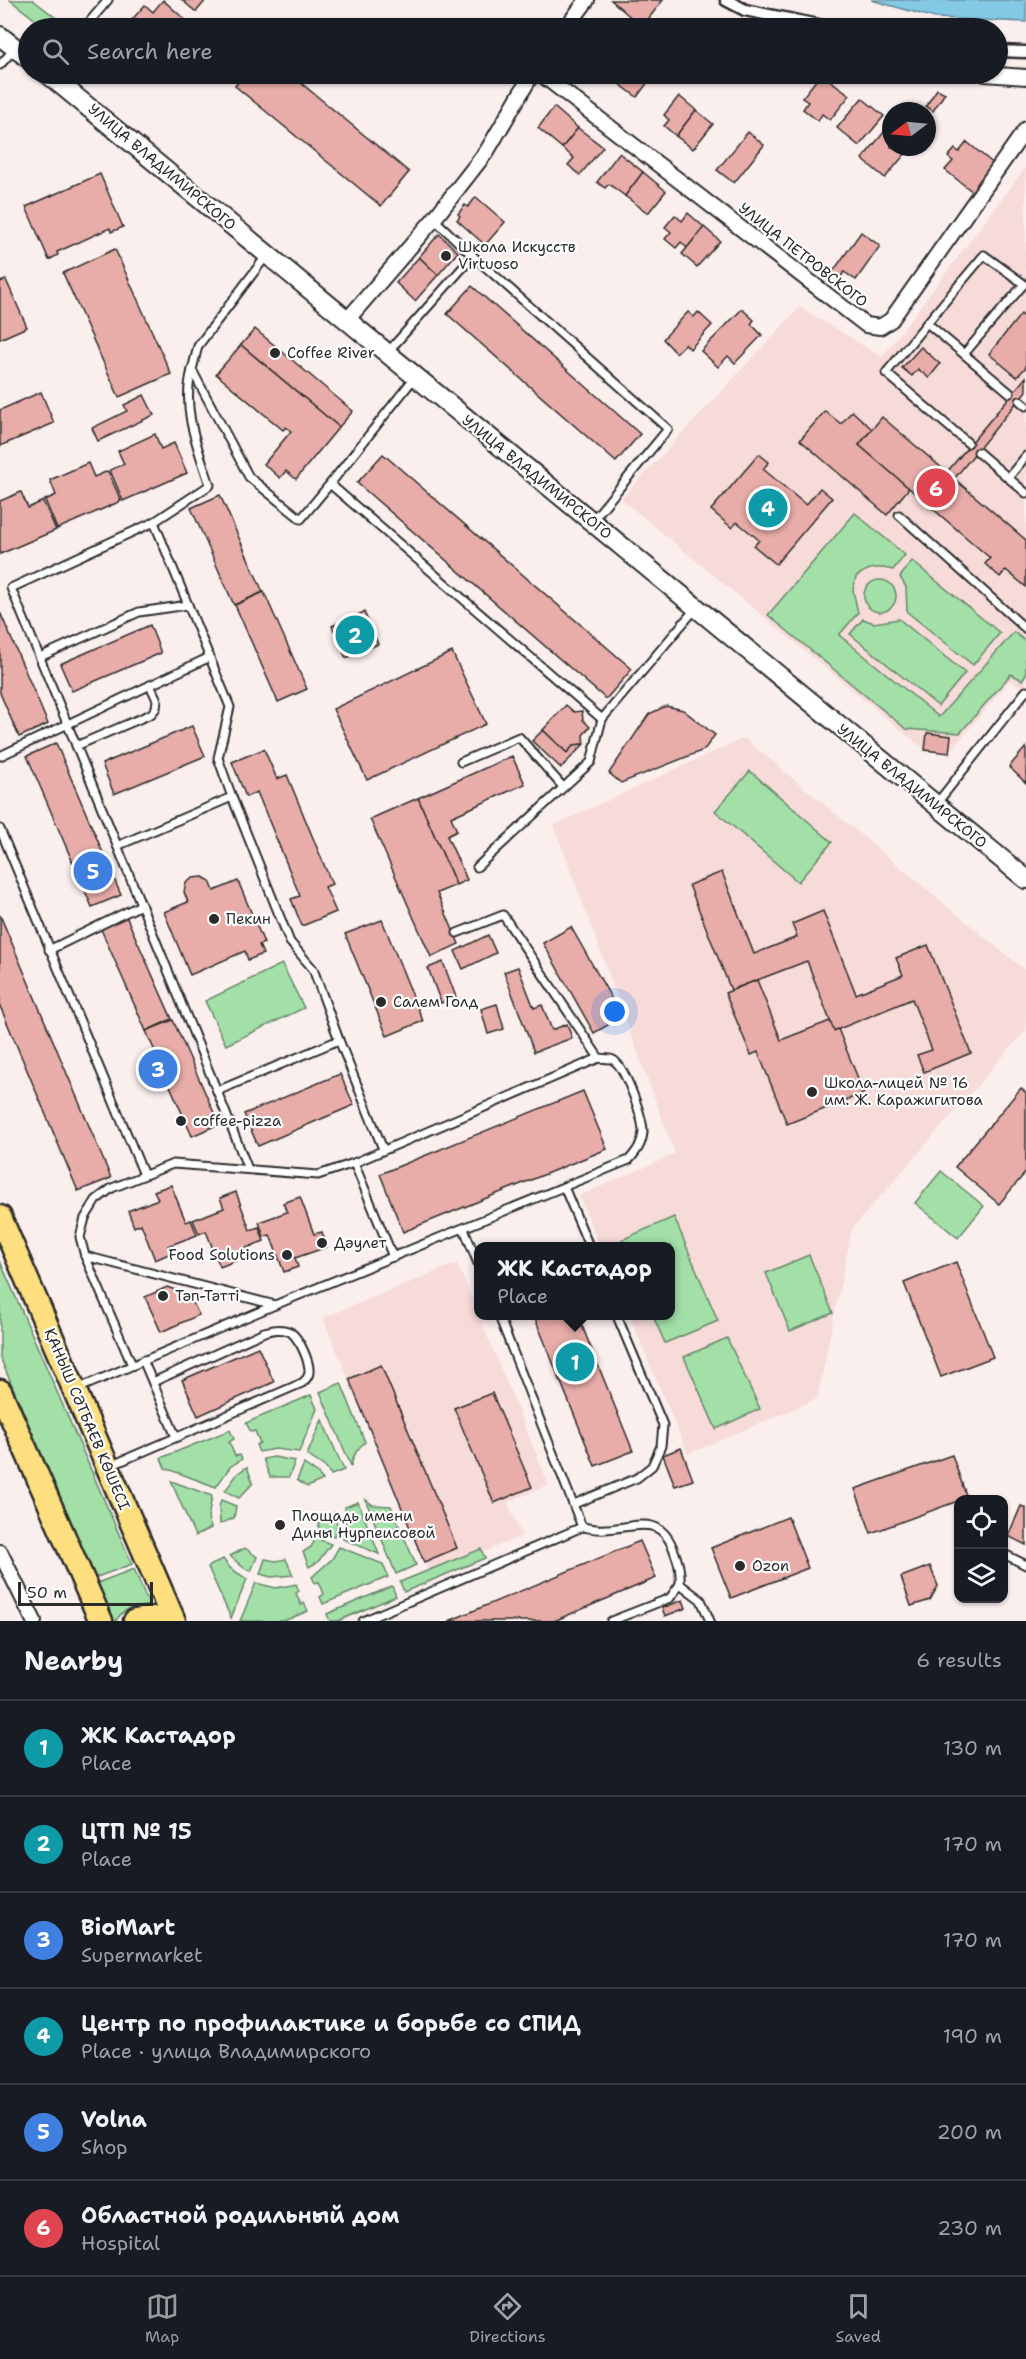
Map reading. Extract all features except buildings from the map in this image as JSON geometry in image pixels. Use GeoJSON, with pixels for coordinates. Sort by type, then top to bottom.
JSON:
{"type":"FeatureCollection","features":[{"type":"Feature","properties":{"kind":"main road","name":"ҚАНЫШ СӘТБАЕВ КӨШЕСІ"},"geometry":{"type":"LineString","coordinates":[[0,1217],[174,1621]]}},
{"type":"Feature","properties":{"kind":"main road"},"geometry":{"type":"LineString","coordinates":[[0,1391],[101,1621]]}},
{"type":"Feature","properties":{"kind":"main road"},"geometry":{"type":"LineString","coordinates":[[135,1621],[153,1618],[160,1621]]}},
{"type":"Feature","properties":{"kind":"street"},"geometry":{"type":"LineString","coordinates":[[574,18],[587,0]]}},
{"type":"Feature","properties":{"kind":"street"},"geometry":{"type":"LineString","coordinates":[[726,0],[745,10],[784,18]]}},
{"type":"Feature","properties":{"kind":"street"},"geometry":{"type":"LineString","coordinates":[[0,36],[18,50]]}},
{"type":"Feature","properties":{"kind":"street"},"geometry":{"type":"LineString","coordinates":[[1008,51],[1026,52]]}},
{"type":"Feature","properties":{"kind":"street"},"geometry":{"type":"LineString","coordinates":[[1008,76],[1026,77]]}},
{"type":"Feature","properties":{"kind":"street","name":"УЛИЦА ВЛАДИМИРСКОГО"},"geometry":{"type":"LineString","coordinates":[[60,84],[1026,879]]}},
{"type":"Feature","properties":{"kind":"street"},"geometry":{"type":"LineString","coordinates":[[348,319],[434,219],[487,152],[526,84]]}},
{"type":"Feature","properties":{"kind":"street","name":"УЛИЦА ПЕТРОВСКОГО"},"geometry":{"type":"LineString","coordinates":[[554,84],[866,325],[880,327],[891,321],[1026,129]]}},
{"type":"Feature","properties":{"kind":"street"},"geometry":{"type":"LineString","coordinates":[[0,1552],[34,1621]]}},
{"type":"Feature","properties":{"kind":"lane"},"geometry":{"type":"LineString","coordinates":[[93,18],[108,0]]}},
{"type":"Feature","properties":{"kind":"lane"},"geometry":{"type":"LineString","coordinates":[[0,65],[18,55]]}},
{"type":"Feature","properties":{"kind":"lane"},"geometry":{"type":"LineString","coordinates":[[434,219],[668,429],[591,522]]}},
{"type":"Feature","properties":{"kind":"lane"},"geometry":{"type":"LineString","coordinates":[[248,1169],[11,588],[154,522],[210,485],[189,421],[189,381],[198,346],[267,254]]}},
{"type":"Feature","properties":{"kind":"lane"},"geometry":{"type":"LineString","coordinates":[[964,354],[1025,284],[984,255],[886,373],[968,443]]}},
{"type":"Feature","properties":{"kind":"lane"},"geometry":{"type":"LineString","coordinates":[[387,353],[473,256]]}},
{"type":"Feature","properties":{"kind":"lane"},"geometry":{"type":"LineString","coordinates":[[927,323],[1010,393]]}},
{"type":"Feature","properties":{"kind":"lane"},"geometry":{"type":"LineString","coordinates":[[192,370],[249,477],[301,519],[415,377]]}},
{"type":"Feature","properties":{"kind":"lane"},"geometry":{"type":"LineString","coordinates":[[978,452],[1026,493]]}},
{"type":"Feature","properties":{"kind":"lane"},"geometry":{"type":"LineString","coordinates":[[1008,477],[1026,456]]}},
{"type":"Feature","properties":{"kind":"lane"},"geometry":{"type":"LineString","coordinates":[[330,484],[602,719]]}},
{"type":"Feature","properties":{"kind":"lane"},"geometry":{"type":"LineString","coordinates":[[898,515],[1026,629]]}},
{"type":"Feature","properties":{"kind":"lane"},"geometry":{"type":"LineString","coordinates":[[154,522],[230,707],[218,758],[232,797],[290,942],[313,969],[383,1149]]}},
{"type":"Feature","properties":{"kind":"lane"},"geometry":{"type":"LineString","coordinates":[[40,657],[139,612],[188,605]]}},
{"type":"Feature","properties":{"kind":"lane"},"geometry":{"type":"LineString","coordinates":[[477,867],[591,762],[602,719],[696,608]]}},
{"type":"Feature","properties":{"kind":"lane"},"geometry":{"type":"LineString","coordinates":[[0,756],[210,657]]}},
{"type":"Feature","properties":{"kind":"lane"},"geometry":{"type":"LineString","coordinates":[[76,746],[151,714],[156,708],[157,700],[150,685]]}},
{"type":"Feature","properties":{"kind":"lane"},"geometry":{"type":"LineString","coordinates":[[935,805],[1026,691]]}},
{"type":"Feature","properties":{"kind":"lane"},"geometry":{"type":"LineString","coordinates":[[461,762],[519,737],[563,788]]}},
{"type":"Feature","properties":{"kind":"lane"},"geometry":{"type":"LineString","coordinates":[[117,846],[232,797]]}},
{"type":"Feature","properties":{"kind":"lane"},"geometry":{"type":"LineString","coordinates":[[0,829],[144,1174]]}},
{"type":"Feature","properties":{"kind":"lane"},"geometry":{"type":"LineString","coordinates":[[49,950],[141,905]]}},
{"type":"Feature","properties":{"kind":"lane"},"geometry":{"type":"LineString","coordinates":[[457,933],[503,915],[599,1058]]}},
{"type":"Feature","properties":{"kind":"lane"},"geometry":{"type":"LineString","coordinates":[[218,1091],[339,1040]]}},
{"type":"Feature","properties":{"kind":"lane"},"geometry":{"type":"LineString","coordinates":[[75,1390],[275,1305],[629,1160],[639,1149],[643,1131],[640,1116],[621,1067],[612,1059],[599,1058],[354,1163],[318,1174],[172,1164],[112,1188],[96,1200],[85,1218],[80,1237],[85,1256],[132,1365]]}},
{"type":"Feature","properties":{"kind":"lane"},"geometry":{"type":"LineString","coordinates":[[354,1163],[393,1257]]}},
{"type":"Feature","properties":{"kind":"lane"},"geometry":{"type":"LineString","coordinates":[[564,1187],[586,1242]]}},
{"type":"Feature","properties":{"kind":"lane"},"geometry":{"type":"LineString","coordinates":[[464,1229],[474,1254]]}},
{"type":"Feature","properties":{"kind":"lane"},"geometry":{"type":"LineString","coordinates":[[85,1256],[275,1305]]}},
{"type":"Feature","properties":{"kind":"lane"},"geometry":{"type":"LineString","coordinates":[[501,1320],[582,1527]]}},
{"type":"Feature","properties":{"kind":"lane"},"geometry":{"type":"LineString","coordinates":[[574,1504],[637,1478],[652,1466],[661,1446],[663,1425],[619,1320]]}},
{"type":"Feature","properties":{"kind":"lane"},"geometry":{"type":"LineString","coordinates":[[108,1467],[302,1383],[308,1376],[310,1367],[298,1339],[290,1331],[279,1329],[264,1332],[153,1382]]}},
{"type":"Feature","properties":{"kind":"lane"},"geometry":{"type":"LineString","coordinates":[[143,1360],[176,1437]]}},
{"type":"Feature","properties":{"kind":"lane"},"geometry":{"type":"LineString","coordinates":[[363,1621],[582,1527],[603,1530],[640,1524],[659,1528],[669,1538],[681,1568],[680,1584],[670,1598],[611,1621]]}},
{"type":"Feature","properties":{"kind":"lane"},"geometry":{"type":"LineString","coordinates":[[1008,1556],[1026,1565]]}},
{"type":"Feature","properties":{"kind":"lane"},"geometry":{"type":"LineString","coordinates":[[680,1584],[700,1600],[711,1621]]}},
{"type":"Feature","properties":{"kind":"shaded area"},"geometry":{"type":"Polygon","coordinates":[[[1026,167],[1026,690],[1010,680],[949,753],[951,736],[927,733],[925,750],[621,499],[800,307],[882,357],[1026,167]]]}},
{"type":"Feature","properties":{"kind":"shaded area","name":"Школа-лицей № 16 им. Ж. Каражигитова"},"geometry":{"type":"Polygon","coordinates":[[[744,738],[1026,971],[1026,1030],[852,1229],[817,1399],[688,1454],[631,1320],[675,1320],[675,1242],[598,1242],[579,1196],[675,1154],[554,825],[744,738]]]}},
{"type":"Feature","properties":{"kind":"shaded area"},"geometry":{"type":"Polygon","coordinates":[[[457,1263],[474,1304],[474,1320],[481,1320],[549,1485],[508,1502],[522,1536],[430,1575],[323,1318],[457,1263]]]}},
{"type":"Feature","properties":{"kind":"green space"},"geometry":{"type":"Polygon","coordinates":[[[10,0],[33,0],[56,18],[33,18],[10,0]]]}},
{"type":"Feature","properties":{"kind":"green space"},"geometry":{"type":"Polygon","coordinates":[[[855,513],[905,555],[893,570],[873,568],[856,577],[853,590],[858,613],[839,635],[939,717],[1014,632],[1026,642],[1026,674],[1022,680],[1011,674],[960,733],[906,729],[768,615],[855,513]]]}},
{"type":"Feature","properties":{"kind":"green space"},"geometry":{"type":"Polygon","coordinates":[[[912,561],[1000,633],[973,665],[907,612],[906,587],[900,577],[912,561]]]}},
{"type":"Feature","properties":{"kind":"green space"},"geometry":{"type":"Polygon","coordinates":[[[880,580],[891,585],[896,596],[891,607],[880,612],[869,607],[864,596],[869,585],[880,580]]]}},
{"type":"Feature","properties":{"kind":"green space"},"geometry":{"type":"Polygon","coordinates":[[[863,619],[874,623],[899,619],[965,673],[938,706],[850,634],[863,619]]]}},
{"type":"Feature","properties":{"kind":"green space"},"geometry":{"type":"Polygon","coordinates":[[[750,771],[832,842],[798,882],[715,811],[750,771]]]}},
{"type":"Feature","properties":{"kind":"green space"},"geometry":{"type":"Polygon","coordinates":[[[282,964],[304,1008],[226,1045],[205,1001],[282,964]]]}},
{"type":"Feature","properties":{"kind":"green space"},"geometry":{"type":"Polygon","coordinates":[[[941,1171],[984,1206],[958,1238],[915,1203],[941,1171]]]}},
{"type":"Feature","properties":{"kind":"green space"},"geometry":{"type":"Polygon","coordinates":[[[674,1217],[718,1321],[665,1343],[655,1320],[675,1320],[675,1242],[622,1242],[621,1240],[674,1217]]]}},
{"type":"Feature","properties":{"kind":"green space"},"geometry":{"type":"Polygon","coordinates":[[[809,1255],[833,1313],[790,1331],[766,1273],[809,1255]]]}},
{"type":"Feature","properties":{"kind":"green space"},"geometry":{"type":"Polygon","coordinates":[[[0,1261],[132,1564],[94,1578],[0,1357],[0,1261]]]}},
{"type":"Feature","properties":{"kind":"green space"},"geometry":{"type":"Polygon","coordinates":[[[727,1338],[760,1409],[716,1429],[684,1357],[727,1338]]]}},
{"type":"Feature","properties":{"kind":"green space"},"geometry":{"type":"Polygon","coordinates":[[[341,1383],[365,1442],[356,1452],[351,1466],[320,1392],[341,1383]]]}},
{"type":"Feature","properties":{"kind":"green space"},"geometry":{"type":"Polygon","coordinates":[[[311,1395],[317,1409],[299,1452],[275,1449],[259,1452],[256,1445],[260,1443],[255,1431],[251,1432],[246,1423],[311,1395]]]}},
{"type":"Feature","properties":{"kind":"green space"},"geometry":{"type":"Polygon","coordinates":[[[322,1420],[344,1470],[331,1475],[325,1467],[307,1455],[322,1420]]]}},
{"type":"Feature","properties":{"kind":"green space"},"geometry":{"type":"Polygon","coordinates":[[[230,1430],[234,1439],[229,1442],[235,1456],[240,1455],[242,1459],[230,1467],[216,1487],[165,1468],[161,1458],[230,1430]]]}},
{"type":"Feature","properties":{"kind":"green space"},"geometry":{"type":"Polygon","coordinates":[[[274,1457],[295,1461],[289,1477],[270,1477],[263,1459],[274,1457]]]}},
{"type":"Feature","properties":{"kind":"green space"},"geometry":{"type":"Polygon","coordinates":[[[304,1464],[323,1480],[307,1487],[297,1480],[304,1464]]]}},
{"type":"Feature","properties":{"kind":"green space"},"geometry":{"type":"Polygon","coordinates":[[[247,1467],[253,1483],[239,1498],[225,1491],[238,1473],[247,1467]]]}},
{"type":"Feature","properties":{"kind":"green space"},"geometry":{"type":"Polygon","coordinates":[[[171,1481],[212,1496],[208,1518],[211,1528],[195,1536],[171,1481]]]}},
{"type":"Feature","properties":{"kind":"green space"},"geometry":{"type":"Polygon","coordinates":[[[365,1499],[373,1505],[391,1506],[416,1565],[396,1574],[365,1499]]]}},
{"type":"Feature","properties":{"kind":"green space"},"geometry":{"type":"Polygon","coordinates":[[[221,1500],[236,1506],[234,1518],[220,1524],[219,1507],[221,1500]]]}},
{"type":"Feature","properties":{"kind":"green space"},"geometry":{"type":"Polygon","coordinates":[[[358,1502],[379,1554],[343,1539],[346,1529],[345,1507],[358,1502]]]}},
{"type":"Feature","properties":{"kind":"green space"},"geometry":{"type":"Polygon","coordinates":[[[336,1512],[337,1528],[334,1536],[319,1530],[319,1519],[336,1512]]]}},
{"type":"Feature","properties":{"kind":"green space"},"geometry":{"type":"Polygon","coordinates":[[[316,1538],[331,1544],[318,1562],[309,1567],[303,1552],[311,1547],[316,1538]]]}},
{"type":"Feature","properties":{"kind":"green space"},"geometry":{"type":"Polygon","coordinates":[[[339,1547],[383,1564],[388,1577],[323,1604],[320,1597],[324,1594],[319,1582],[315,1583],[312,1577],[332,1559],[339,1547]]]}},
{"type":"Feature","properties":{"kind":"green space"},"geometry":{"type":"Polygon","coordinates":[[[245,1548],[257,1557],[251,1571],[230,1556],[245,1548]]]}},
{"type":"Feature","properties":{"kind":"green space"},"geometry":{"type":"Polygon","coordinates":[[[481,1549],[485,1558],[404,1592],[400,1582],[481,1549]]]}},
{"type":"Feature","properties":{"kind":"green space"},"geometry":{"type":"Polygon","coordinates":[[[223,1559],[230,1568],[247,1579],[231,1618],[208,1567],[223,1559]]]}},
{"type":"Feature","properties":{"kind":"green space"},"geometry":{"type":"Polygon","coordinates":[[[265,1559],[276,1561],[286,1559],[293,1575],[271,1577],[260,1574],[265,1559]]]}},
{"type":"Feature","properties":{"kind":"green space"},"geometry":{"type":"Polygon","coordinates":[[[134,1569],[150,1607],[130,1608],[116,1621],[112,1621],[97,1583],[134,1569]]]}},
{"type":"Feature","properties":{"kind":"green space"},"geometry":{"type":"Polygon","coordinates":[[[256,1583],[276,1588],[296,1584],[299,1591],[296,1593],[301,1605],[304,1603],[308,1611],[284,1621],[240,1621],[256,1583]]]}},
{"type":"Feature","properties":{"kind":"green space"},"geometry":{"type":"Polygon","coordinates":[[[392,1586],[396,1596],[338,1621],[330,1621],[327,1614],[392,1586]]]}},
{"type":"Feature","properties":{"kind":"water"},"geometry":{"type":"Polygon","coordinates":[[[871,0],[1026,0],[1026,22],[1008,21],[1008,18],[935,18],[871,0]]]}},
{"type":"Feature","properties":{"kind":"place","name":"Школа Искусств Virtuoso"},"geometry":{"type":"Point","coordinates":[446,256]}},
{"type":"Feature","properties":{"kind":"place","name":"Coffee River"},"geometry":{"type":"Point","coordinates":[275,353]}},
{"type":"Feature","properties":{"kind":"place","name":"Областной родильный дом"},"geometry":{"type":"Point","coordinates":[936,488]}},
{"type":"Feature","properties":{"kind":"place","name":"Центр по профилактике и борьбе со СПИД"},"geometry":{"type":"Point","coordinates":[768,508]}},
{"type":"Feature","properties":{"kind":"place","name":"ЦТП № 15"},"geometry":{"type":"Point","coordinates":[355,635]}},
{"type":"Feature","properties":{"kind":"place","name":"Volna"},"geometry":{"type":"Point","coordinates":[93,871]}},
{"type":"Feature","properties":{"kind":"place","name":"Пекин"},"geometry":{"type":"Point","coordinates":[214,919]}},
{"type":"Feature","properties":{"kind":"place","name":"Салем Голд"},"geometry":{"type":"Point","coordinates":[381,1002]}},
{"type":"Feature","properties":{"kind":"place","name":"BioMart"},"geometry":{"type":"Point","coordinates":[158,1069]}},
{"type":"Feature","properties":{"kind":"place","name":"Школа-лицей № 16 им. Ж. Каражигитова"},"geometry":{"type":"Point","coordinates":[812,1092]}},
{"type":"Feature","properties":{"kind":"place","name":"coffee-pizza"},"geometry":{"type":"Point","coordinates":[181,1121]}},
{"type":"Feature","properties":{"kind":"place","name":"Дәулет"},"geometry":{"type":"Point","coordinates":[322,1243]}},
{"type":"Feature","properties":{"kind":"place","name":"Food Solutions"},"geometry":{"type":"Point","coordinates":[287,1255]}},
{"type":"Feature","properties":{"kind":"place","name":"Тәп-Тәтті"},"geometry":{"type":"Point","coordinates":[163,1296]}},
{"type":"Feature","properties":{"kind":"place","name":"ЖК Кастадор"},"geometry":{"type":"Point","coordinates":[575,1362]}},
{"type":"Feature","properties":{"kind":"place","name":"Площадь имени Дины Нурпеисовой"},"geometry":{"type":"Point","coordinates":[280,1525]}},
{"type":"Feature","properties":{"kind":"place","name":"Ozon"},"geometry":{"type":"Point","coordinates":[740,1566]}}]}
